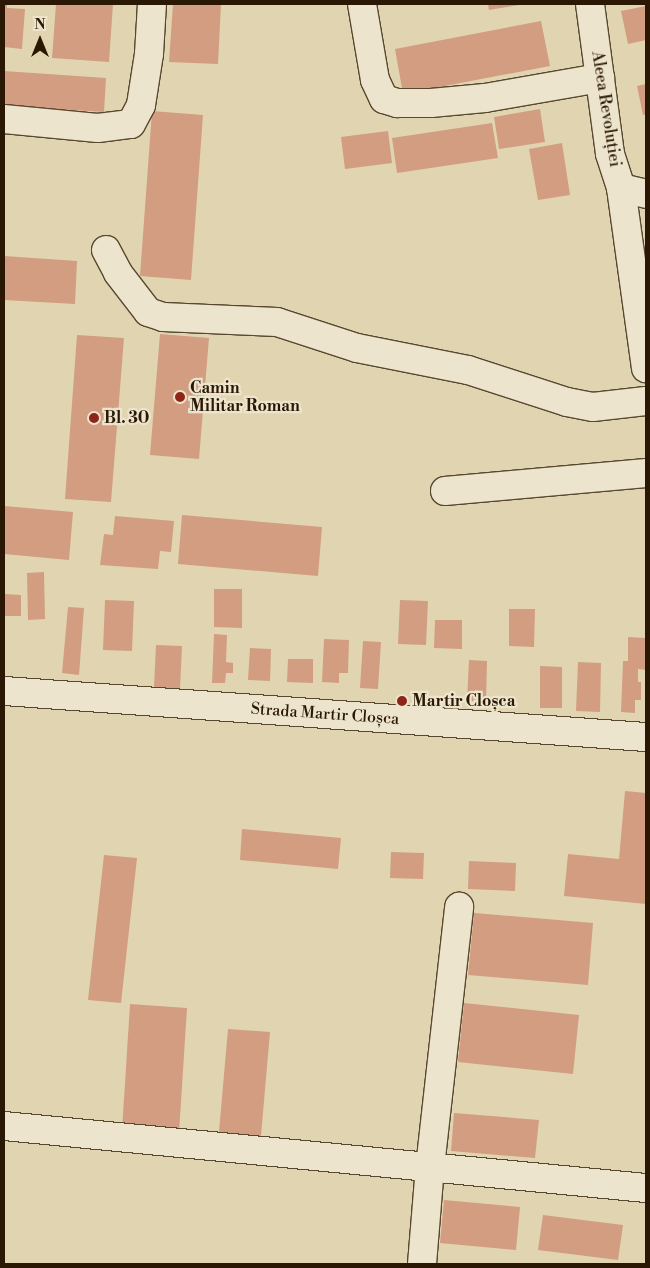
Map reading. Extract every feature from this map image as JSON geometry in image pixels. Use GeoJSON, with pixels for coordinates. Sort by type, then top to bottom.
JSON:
{"type":"FeatureCollection","features":[{"type":"Feature","properties":{"kind":"street"},"geometry":{"type":"LineString","coordinates":[[4,119],[98,128],[131,124],[141,105],[149,54],[152,4]]}},
{"type":"Feature","properties":{"kind":"street"},"geometry":{"type":"LineString","coordinates":[[362,4],[375,80],[384,99],[398,102],[431,103],[485,98],[600,78]]}},
{"type":"Feature","properties":{"kind":"street","name":"Aleea Revoluției"},"geometry":{"type":"LineString","coordinates":[[590,4],[610,154],[634,191],[646,368]]}},
{"type":"Feature","properties":{"kind":"street"},"geometry":{"type":"LineString","coordinates":[[106,250],[118,273],[148,312],[164,317],[277,322],[357,348],[468,370],[567,402],[593,407],[646,401]]}},
{"type":"Feature","properties":{"kind":"street"},"geometry":{"type":"LineString","coordinates":[[445,491],[646,473]]}},
{"type":"Feature","properties":{"kind":"street","name":"Strada Martir Cloșca"},"geometry":{"type":"LineString","coordinates":[[4,691],[646,737]]}},
{"type":"Feature","properties":{"kind":"street"},"geometry":{"type":"LineString","coordinates":[[422,1264],[430,1167],[459,907]]}},
{"type":"Feature","properties":{"kind":"street"},"geometry":{"type":"LineString","coordinates":[[4,1126],[646,1188]]}},
{"type":"Feature","properties":{"kind":"building"},"geometry":{"type":"Polygon","coordinates":[[[4,4],[7,4],[7,8],[25,9],[22,49],[4,47],[4,4]]]}},
{"type":"Feature","properties":{"kind":"building"},"geometry":{"type":"Polygon","coordinates":[[[56,4],[113,4],[109,62],[52,58],[56,4]]]}},
{"type":"Feature","properties":{"kind":"building"},"geometry":{"type":"Polygon","coordinates":[[[173,4],[221,4],[218,64],[169,62],[173,4]]]}},
{"type":"Feature","properties":{"kind":"building"},"geometry":{"type":"Polygon","coordinates":[[[488,4],[519,4],[519,5],[489,10],[488,4]]]}},
{"type":"Feature","properties":{"kind":"building"},"geometry":{"type":"Polygon","coordinates":[[[646,6],[646,40],[628,44],[621,11],[646,6]]]}},
{"type":"Feature","properties":{"kind":"building"},"geometry":{"type":"Polygon","coordinates":[[[541,21],[550,66],[403,94],[395,49],[541,21]]]}},
{"type":"Feature","properties":{"kind":"building"},"geometry":{"type":"Polygon","coordinates":[[[4,71],[106,78],[104,112],[4,106],[4,71]]]}},
{"type":"Feature","properties":{"kind":"building"},"geometry":{"type":"Polygon","coordinates":[[[646,84],[646,114],[643,115],[637,86],[646,84]]]}},
{"type":"Feature","properties":{"kind":"building"},"geometry":{"type":"Polygon","coordinates":[[[540,109],[545,142],[499,149],[494,117],[540,109]]]}},
{"type":"Feature","properties":{"kind":"building"},"geometry":{"type":"Polygon","coordinates":[[[152,111],[203,115],[191,280],[140,276],[152,111]]]}},
{"type":"Feature","properties":{"kind":"building"},"geometry":{"type":"Polygon","coordinates":[[[492,123],[498,158],[397,173],[392,138],[492,123]]]}},
{"type":"Feature","properties":{"kind":"building"},"geometry":{"type":"Polygon","coordinates":[[[388,131],[392,163],[345,169],[341,137],[388,131]]]}},
{"type":"Feature","properties":{"kind":"building"},"geometry":{"type":"Polygon","coordinates":[[[562,143],[570,195],[538,200],[529,149],[562,143]]]}},
{"type":"Feature","properties":{"kind":"building"},"geometry":{"type":"Polygon","coordinates":[[[4,256],[77,261],[75,304],[4,300],[4,256]]]}},
{"type":"Feature","properties":{"kind":"building","name":"Camin Militar Roman"},"geometry":{"type":"Polygon","coordinates":[[[160,334],[209,338],[199,459],[150,455],[160,334]]]}},
{"type":"Feature","properties":{"kind":"building","name":"Bl. 30"},"geometry":{"type":"Polygon","coordinates":[[[77,335],[124,338],[111,502],[65,499],[77,335]]]}},
{"type":"Feature","properties":{"kind":"building"},"geometry":{"type":"Polygon","coordinates":[[[4,506],[73,512],[69,560],[4,554],[4,506]]]}},
{"type":"Feature","properties":{"kind":"building"},"geometry":{"type":"Polygon","coordinates":[[[182,515],[322,527],[318,576],[178,564],[182,515]]]}},
{"type":"Feature","properties":{"kind":"building"},"geometry":{"type":"Polygon","coordinates":[[[115,516],[174,521],[171,552],[160,551],[158,569],[100,565],[104,534],[113,535],[115,516]]]}},
{"type":"Feature","properties":{"kind":"building"},"geometry":{"type":"Polygon","coordinates":[[[44,572],[45,619],[28,620],[27,573],[44,572]]]}},
{"type":"Feature","properties":{"kind":"building"},"geometry":{"type":"Polygon","coordinates":[[[214,589],[242,589],[242,628],[214,627],[214,589]]]}},
{"type":"Feature","properties":{"kind":"building"},"geometry":{"type":"Polygon","coordinates":[[[4,594],[21,595],[21,616],[4,616],[4,594]]]}},
{"type":"Feature","properties":{"kind":"building"},"geometry":{"type":"Polygon","coordinates":[[[105,600],[134,601],[132,651],[103,650],[105,600]]]}},
{"type":"Feature","properties":{"kind":"building"},"geometry":{"type":"Polygon","coordinates":[[[400,600],[428,601],[426,645],[398,644],[400,600]]]}},
{"type":"Feature","properties":{"kind":"building"},"geometry":{"type":"Polygon","coordinates":[[[68,607],[84,608],[79,675],[62,673],[68,607]]]}},
{"type":"Feature","properties":{"kind":"building"},"geometry":{"type":"Polygon","coordinates":[[[509,609],[535,609],[534,647],[509,646],[509,609]]]}},
{"type":"Feature","properties":{"kind":"building"},"geometry":{"type":"Polygon","coordinates":[[[435,620],[462,620],[462,649],[434,648],[435,620]]]}},
{"type":"Feature","properties":{"kind":"building"},"geometry":{"type":"Polygon","coordinates":[[[214,634],[227,635],[226,662],[233,663],[233,673],[226,673],[225,683],[212,683],[214,634]]]}},
{"type":"Feature","properties":{"kind":"building"},"geometry":{"type":"Polygon","coordinates":[[[628,637],[646,638],[646,670],[638,669],[638,682],[641,682],[641,700],[635,700],[635,713],[621,712],[623,661],[628,661],[628,637]]]}},
{"type":"Feature","properties":{"kind":"building"},"geometry":{"type":"Polygon","coordinates":[[[324,639],[349,640],[348,673],[339,673],[339,683],[322,682],[324,639]]]}},
{"type":"Feature","properties":{"kind":"building"},"geometry":{"type":"Polygon","coordinates":[[[363,641],[381,642],[378,689],[360,688],[363,641]]]}},
{"type":"Feature","properties":{"kind":"building"},"geometry":{"type":"Polygon","coordinates":[[[156,645],[182,646],[180,689],[154,687],[156,645]]]}},
{"type":"Feature","properties":{"kind":"building"},"geometry":{"type":"Polygon","coordinates":[[[250,648],[271,649],[270,681],[248,680],[250,648]]]}},
{"type":"Feature","properties":{"kind":"building"},"geometry":{"type":"Polygon","coordinates":[[[288,659],[313,659],[313,683],[287,682],[288,659]]]}},
{"type":"Feature","properties":{"kind":"building"},"geometry":{"type":"Polygon","coordinates":[[[469,660],[487,661],[486,701],[467,701],[469,660]]]}},
{"type":"Feature","properties":{"kind":"building"},"geometry":{"type":"Polygon","coordinates":[[[578,662],[601,663],[600,712],[576,711],[578,662]]]}},
{"type":"Feature","properties":{"kind":"building"},"geometry":{"type":"Polygon","coordinates":[[[540,666],[562,667],[562,708],[540,708],[540,666]]]}},
{"type":"Feature","properties":{"kind":"building"},"geometry":{"type":"Polygon","coordinates":[[[625,791],[646,793],[646,904],[564,896],[568,854],[619,859],[625,791]]]}},
{"type":"Feature","properties":{"kind":"building"},"geometry":{"type":"Polygon","coordinates":[[[242,829],[341,838],[338,869],[240,860],[242,829]]]}},
{"type":"Feature","properties":{"kind":"building"},"geometry":{"type":"Polygon","coordinates":[[[391,852],[424,853],[423,879],[390,878],[391,852]]]}},
{"type":"Feature","properties":{"kind":"building"},"geometry":{"type":"Polygon","coordinates":[[[104,855],[137,858],[121,1003],[88,1000],[104,855]]]}},
{"type":"Feature","properties":{"kind":"building"},"geometry":{"type":"Polygon","coordinates":[[[469,861],[516,863],[515,891],[468,889],[469,861]]]}},
{"type":"Feature","properties":{"kind":"building"},"geometry":{"type":"Polygon","coordinates":[[[474,913],[593,923],[588,985],[468,975],[474,913]]]}},
{"type":"Feature","properties":{"kind":"building"},"geometry":{"type":"Polygon","coordinates":[[[464,1003],[579,1015],[573,1074],[458,1062],[464,1003]]]}},
{"type":"Feature","properties":{"kind":"building"},"geometry":{"type":"Polygon","coordinates":[[[130,1004],[187,1008],[179,1133],[122,1130],[130,1004]]]}},
{"type":"Feature","properties":{"kind":"building"},"geometry":{"type":"Polygon","coordinates":[[[228,1029],[270,1032],[260,1147],[218,1143],[228,1029]]]}},
{"type":"Feature","properties":{"kind":"building"},"geometry":{"type":"Polygon","coordinates":[[[454,1113],[539,1120],[535,1158],[451,1151],[454,1113]]]}},
{"type":"Feature","properties":{"kind":"building"},"geometry":{"type":"Polygon","coordinates":[[[444,1200],[520,1207],[516,1250],[440,1243],[444,1200]]]}},
{"type":"Feature","properties":{"kind":"building"},"geometry":{"type":"Polygon","coordinates":[[[543,1215],[623,1225],[618,1260],[538,1250],[543,1215]]]}},
{"type":"Feature","properties":{"kind":"place","name":"Camin Militar Roman"},"geometry":{"type":"Point","coordinates":[180,397]}},
{"type":"Feature","properties":{"kind":"place","name":"Bl. 30"},"geometry":{"type":"Point","coordinates":[94,418]}},
{"type":"Feature","properties":{"kind":"place","name":"Martir Cloșca"},"geometry":{"type":"Point","coordinates":[402,701]}}]}
